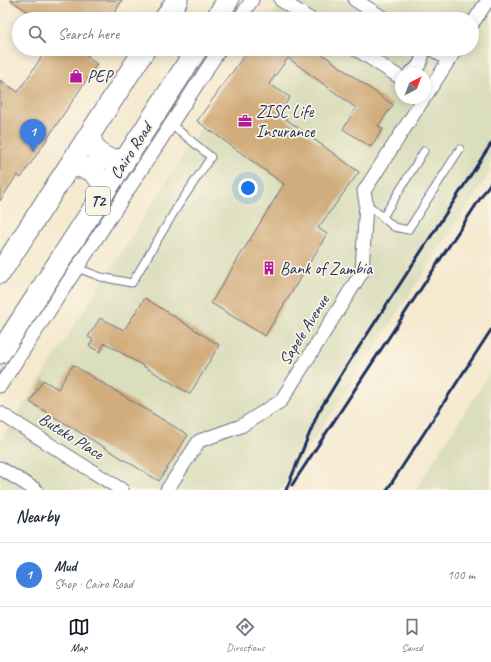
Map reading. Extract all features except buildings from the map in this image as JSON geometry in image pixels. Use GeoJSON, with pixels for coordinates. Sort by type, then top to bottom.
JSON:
{"type":"FeatureCollection","features":[{"type":"Feature","properties":{"kind":"main road"},"geometry":{"type":"LineString","coordinates":[[169,12],[177,0]]}},
{"type":"Feature","properties":{"kind":"main road"},"geometry":{"type":"LineString","coordinates":[[220,12],[228,0]]}},
{"type":"Feature","properties":{"kind":"main road","name":"T2"},"geometry":{"type":"LineString","coordinates":[[0,273],[141,56]]}},
{"type":"Feature","properties":{"kind":"main road","name":"Cairo Road"},"geometry":{"type":"LineString","coordinates":[[0,353],[192,56]]}},
{"type":"Feature","properties":{"kind":"main road"},"geometry":{"type":"LineString","coordinates":[[90,135],[93,148],[103,157],[114,160],[126,158]]}},
{"type":"Feature","properties":{"kind":"main road"},"geometry":{"type":"LineString","coordinates":[[68,168],[81,166],[93,171],[101,180],[104,192]]}},
{"type":"Feature","properties":{"kind":"street"},"geometry":{"type":"LineString","coordinates":[[244,12],[252,0]]}},
{"type":"Feature","properties":{"kind":"street"},"geometry":{"type":"LineString","coordinates":[[281,0],[299,12]]}},
{"type":"Feature","properties":{"kind":"street"},"geometry":{"type":"LineString","coordinates":[[355,0],[374,12]]}},
{"type":"Feature","properties":{"kind":"street"},"geometry":{"type":"LineString","coordinates":[[479,14],[488,0]]}},
{"type":"Feature","properties":{"kind":"street"},"geometry":{"type":"LineString","coordinates":[[0,386],[215,56]]}},
{"type":"Feature","properties":{"kind":"street"},"geometry":{"type":"LineString","coordinates":[[368,56],[395,72]]}},
{"type":"Feature","properties":{"kind":"street"},"geometry":{"type":"LineString","coordinates":[[414,68],[419,65],[422,56]]}},
{"type":"Feature","properties":{"kind":"street"},"geometry":{"type":"LineString","coordinates":[[443,56],[449,60]]}},
{"type":"Feature","properties":{"kind":"street","name":"Sapele Avenue"},"geometry":{"type":"LineString","coordinates":[[431,87],[452,56]]}},
{"type":"Feature","properties":{"kind":"street","name":"Sapele Avenue"},"geometry":{"type":"LineString","coordinates":[[167,490],[199,441],[241,426],[281,401],[362,272],[366,203],[364,191],[420,104]]}},
{"type":"Feature","properties":{"kind":"street"},"geometry":{"type":"LineString","coordinates":[[79,230],[90,248]]}},
{"type":"Feature","properties":{"kind":"street","name":"Buteko Place"},"geometry":{"type":"LineString","coordinates":[[0,413],[122,490]]}},
{"type":"Feature","properties":{"kind":"street"},"geometry":{"type":"LineString","coordinates":[[0,468],[36,490]]}},
{"type":"Feature","properties":{"kind":"lane"},"geometry":{"type":"LineString","coordinates":[[77,268],[101,277],[132,283],[176,210],[211,157],[171,124]]}},
{"type":"Feature","properties":{"kind":"lane"},"geometry":{"type":"LineString","coordinates":[[366,203],[394,226],[408,230],[460,149]]}},
{"type":"Feature","properties":{"kind":"lane"},"geometry":{"type":"LineString","coordinates":[[383,217],[424,151]]}},
{"type":"Feature","properties":{"kind":"shaded area"},"geometry":{"type":"Polygon","coordinates":[[[282,0],[491,0],[491,171],[281,490],[0,490],[0,442],[247,56],[479,56],[479,12],[274,12],[282,0]]]}},
{"type":"Feature","properties":{"kind":"shaded area"},"geometry":{"type":"Polygon","coordinates":[[[491,371],[491,490],[415,490],[473,399],[491,371]]]}},
{"type":"Feature","properties":{"kind":"railway"},"geometry":{"type":"LineString","coordinates":[[286,490],[318,413],[344,370],[491,144]]}},
{"type":"Feature","properties":{"kind":"railway"},"geometry":{"type":"LineString","coordinates":[[292,485],[491,182]]}},
{"type":"Feature","properties":{"kind":"railway"},"geometry":{"type":"LineString","coordinates":[[387,490],[491,330]]}},
{"type":"Feature","properties":{"kind":"place","name":"PEP"},"geometry":{"type":"Point","coordinates":[76,76]}},
{"type":"Feature","properties":{"kind":"place","name":"ZISC Life Insurance"},"geometry":{"type":"Point","coordinates":[245,121]}},
{"type":"Feature","properties":{"kind":"place","name":"Mud"},"geometry":{"type":"Point","coordinates":[33,152]}},
{"type":"Feature","properties":{"kind":"place","name":"Bank of Zambia"},"geometry":{"type":"Point","coordinates":[269,268]}}]}
